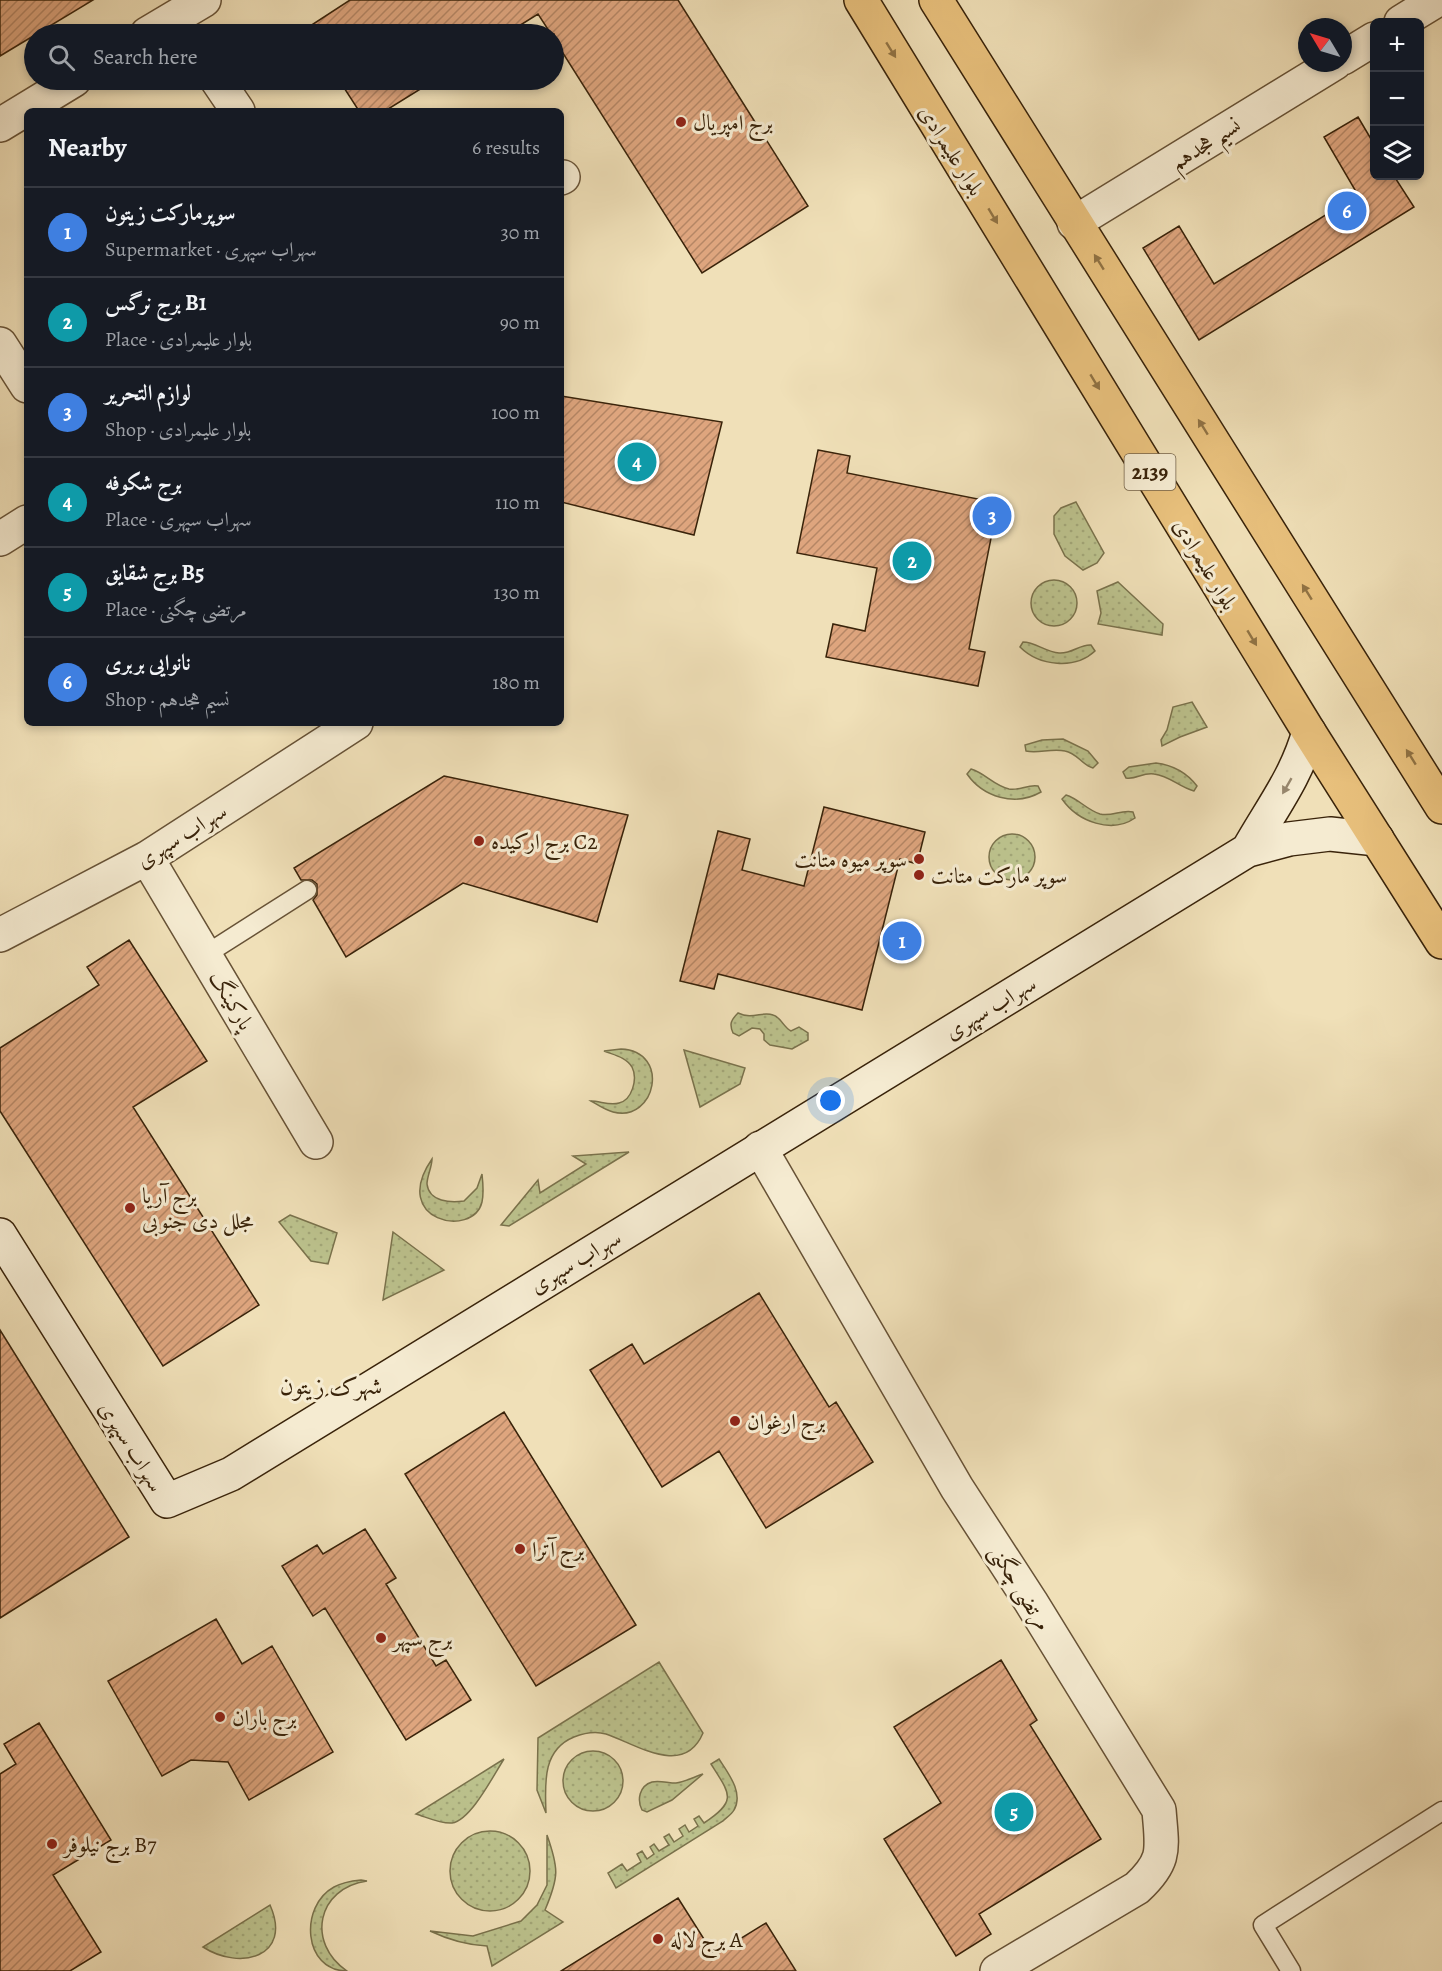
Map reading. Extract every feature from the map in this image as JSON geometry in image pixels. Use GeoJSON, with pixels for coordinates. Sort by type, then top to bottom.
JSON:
{"type":"FeatureCollection","features":[{"type":"Feature","properties":{"kind":"main road","name":"بلوار علیمرادی"},"geometry":{"type":"LineString","coordinates":[[861,0],[1309,732],[1442,942]]}},
{"type":"Feature","properties":{"kind":"main road"},"geometry":{"type":"LineString","coordinates":[[936,0],[1442,807]]}},
{"type":"Feature","properties":{"kind":"street"},"geometry":{"type":"LineString","coordinates":[[1408,18],[1437,0]]}},
{"type":"Feature","properties":{"kind":"street"},"geometry":{"type":"LineString","coordinates":[[172,24],[189,17]]}},
{"type":"Feature","properties":{"kind":"street"},"geometry":{"type":"LineString","coordinates":[[1352,52],[1370,41]]}},
{"type":"Feature","properties":{"kind":"street","name":"نسیم هجدهم"},"geometry":{"type":"LineString","coordinates":[[1074,222],[1320,72]]}},
{"type":"Feature","properties":{"kind":"street"},"geometry":{"type":"LineString","coordinates":[[28,108],[58,90]]}},
{"type":"Feature","properties":{"kind":"street"},"geometry":{"type":"LineString","coordinates":[[224,90],[236,108]]}},
{"type":"Feature","properties":{"kind":"street"},"geometry":{"type":"LineString","coordinates":[[0,125],[24,110]]}},
{"type":"Feature","properties":{"kind":"street"},"geometry":{"type":"LineString","coordinates":[[0,344],[24,381]]}},
{"type":"Feature","properties":{"kind":"street"},"geometry":{"type":"LineString","coordinates":[[0,539],[24,524]]}},
{"type":"Feature","properties":{"kind":"street","name":"سهراب سپهری"},"geometry":{"type":"LineString","coordinates":[[0,935],[147,858],[351,726]]}},
{"type":"Feature","properties":{"kind":"street","name":"سهراب سپهری"},"geometry":{"type":"LineString","coordinates":[[1248,850],[1289,784],[1309,732]]}},
{"type":"Feature","properties":{"kind":"street","name":"سهراب سپهری"},"geometry":{"type":"LineString","coordinates":[[0,1235],[167,1501],[231,1474],[1248,850],[1288,839],[1330,834],[1377,840]]}},
{"type":"Feature","properties":{"kind":"street","name":"پارکینگ"},"geometry":{"type":"LineString","coordinates":[[147,858],[316,1142]]}},
{"type":"Feature","properties":{"kind":"street","name":"مرتضی چگنی"},"geometry":{"type":"LineString","coordinates":[[760,1148],[957,1488],[1031,1602],[1159,1810],[1162,1850],[1152,1873],[1137,1888],[997,1971]]}},
{"type":"Feature","properties":{"kind":"lane"},"geometry":{"type":"LineString","coordinates":[[205,955],[307,890]]}},
{"type":"Feature","properties":{"kind":"lane"},"geometry":{"type":"LineString","coordinates":[[1292,1971],[1263,1924],[1442,1811]]}},
{"type":"Feature","properties":{"kind":"green space"},"geometry":{"type":"Polygon","coordinates":[[[1076,502],[1104,553],[1097,563],[1083,570],[1065,556],[1054,534],[1054,516],[1061,508],[1076,502]]]}},
{"type":"Feature","properties":{"kind":"green space"},"geometry":{"type":"Polygon","coordinates":[[[1054,580],[1063,581],[1071,586],[1076,594],[1076,612],[1071,620],[1063,625],[1054,626],[1045,625],[1037,620],[1032,612],[1031,603],[1032,594],[1037,586],[1045,581],[1054,580]]]}},
{"type":"Feature","properties":{"kind":"green space"},"geometry":{"type":"Polygon","coordinates":[[[1118,582],[1163,624],[1162,635],[1098,624],[1101,613],[1097,591],[1118,582]]]}},
{"type":"Feature","properties":{"kind":"green space"},"geometry":{"type":"Polygon","coordinates":[[[1023,642],[1059,653],[1087,645],[1091,645],[1095,651],[1078,661],[1047,662],[1020,647],[1023,642]]]}},
{"type":"Feature","properties":{"kind":"green space"},"geometry":{"type":"Polygon","coordinates":[[[1192,702],[1207,727],[1162,746],[1161,740],[1167,730],[1173,707],[1192,702]]]}},
{"type":"Feature","properties":{"kind":"green space"},"geometry":{"type":"Polygon","coordinates":[[[1063,739],[1088,751],[1098,763],[1093,768],[1065,751],[1026,751],[1025,745],[1042,740],[1063,739]]]}},
{"type":"Feature","properties":{"kind":"green space"},"geometry":{"type":"Polygon","coordinates":[[[1156,763],[1184,774],[1197,786],[1194,791],[1160,775],[1146,774],[1126,778],[1123,772],[1129,767],[1156,763]]]}},
{"type":"Feature","properties":{"kind":"green space"},"geometry":{"type":"Polygon","coordinates":[[[971,769],[1009,789],[1038,786],[1041,792],[1021,799],[1000,797],[982,789],[974,782],[967,774],[971,769]]]}},
{"type":"Feature","properties":{"kind":"green space"},"geometry":{"type":"Polygon","coordinates":[[[1066,795],[1100,814],[1109,815],[1129,811],[1133,812],[1135,818],[1116,825],[1096,823],[1077,814],[1069,807],[1062,799],[1066,795]]]}},
{"type":"Feature","properties":{"kind":"green space"},"geometry":{"type":"Polygon","coordinates":[[[1012,834],[1028,841],[1035,857],[1028,873],[1012,880],[996,873],[989,857],[996,841],[1012,834]]]}},
{"type":"Feature","properties":{"kind":"green space"},"geometry":{"type":"Polygon","coordinates":[[[738,1013],[748,1016],[773,1015],[791,1031],[799,1027],[808,1033],[808,1040],[792,1049],[770,1045],[764,1040],[764,1034],[760,1029],[752,1028],[739,1036],[733,1033],[731,1027],[732,1020],[738,1013]]]}},
{"type":"Feature","properties":{"kind":"green space"},"geometry":{"type":"Polygon","coordinates":[[[621,1049],[637,1053],[647,1061],[652,1073],[652,1085],[648,1097],[639,1107],[628,1113],[613,1112],[591,1101],[616,1104],[624,1101],[633,1088],[632,1067],[623,1059],[604,1051],[621,1049]]]}},
{"type":"Feature","properties":{"kind":"green space"},"geometry":{"type":"Polygon","coordinates":[[[684,1050],[745,1068],[740,1084],[700,1107],[684,1050]]]}},
{"type":"Feature","properties":{"kind":"green space"},"geometry":{"type":"Polygon","coordinates":[[[629,1152],[509,1226],[501,1225],[538,1180],[540,1193],[586,1164],[573,1156],[629,1152]]]}},
{"type":"Feature","properties":{"kind":"green space"},"geometry":{"type":"Polygon","coordinates":[[[432,1159],[427,1184],[432,1195],[441,1200],[464,1201],[477,1188],[482,1174],[483,1199],[476,1213],[464,1220],[451,1221],[437,1218],[427,1210],[420,1197],[421,1180],[432,1159]]]}},
{"type":"Feature","properties":{"kind":"green space"},"geometry":{"type":"Polygon","coordinates":[[[290,1215],[337,1233],[328,1264],[311,1261],[279,1222],[290,1215]]]}},
{"type":"Feature","properties":{"kind":"green space"},"geometry":{"type":"Polygon","coordinates":[[[393,1232],[444,1270],[383,1300],[393,1232]]]}},
{"type":"Feature","properties":{"kind":"green space"},"geometry":{"type":"Polygon","coordinates":[[[659,1662],[703,1733],[695,1746],[684,1754],[672,1756],[645,1750],[602,1733],[582,1734],[574,1737],[556,1750],[551,1759],[546,1780],[546,1813],[537,1790],[538,1738],[659,1662]]]}},
{"type":"Feature","properties":{"kind":"green space"},"geometry":{"type":"Polygon","coordinates":[[[587,1751],[599,1751],[610,1756],[618,1764],[623,1781],[621,1793],[610,1806],[599,1811],[587,1811],[576,1806],[568,1798],[563,1787],[563,1775],[568,1764],[576,1756],[587,1751]]]}},
{"type":"Feature","properties":{"kind":"green space"},"geometry":{"type":"Polygon","coordinates":[[[504,1759],[474,1806],[459,1820],[452,1823],[443,1822],[416,1814],[504,1759]]]}},
{"type":"Feature","properties":{"kind":"green space"},"geometry":{"type":"Polygon","coordinates":[[[719,1759],[736,1790],[737,1804],[733,1811],[723,1821],[616,1888],[608,1873],[622,1864],[627,1871],[641,1862],[637,1854],[642,1851],[647,1859],[654,1854],[650,1847],[654,1844],[659,1851],[669,1845],[664,1837],[669,1834],[674,1842],[683,1836],[679,1829],[685,1825],[689,1832],[698,1826],[694,1819],[699,1816],[704,1823],[722,1809],[726,1803],[726,1790],[711,1764],[719,1759]]]}},
{"type":"Feature","properties":{"kind":"green space"},"geometry":{"type":"Polygon","coordinates":[[[703,1774],[672,1800],[647,1812],[642,1810],[640,1794],[648,1784],[658,1781],[679,1782],[703,1774]]]}},
{"type":"Feature","properties":{"kind":"green space"},"geometry":{"type":"Polygon","coordinates":[[[482,1831],[498,1831],[512,1837],[524,1849],[530,1863],[530,1879],[524,1893],[512,1905],[498,1911],[482,1911],[468,1905],[456,1893],[450,1879],[450,1863],[456,1849],[468,1837],[482,1831]]]}},
{"type":"Feature","properties":{"kind":"green space"},"geometry":{"type":"Polygon","coordinates":[[[547,1835],[554,1856],[556,1873],[545,1910],[563,1922],[492,1966],[487,1946],[458,1942],[430,1931],[473,1936],[521,1921],[537,1905],[547,1885],[547,1835]]]}},
{"type":"Feature","properties":{"kind":"green space"},"geometry":{"type":"Polygon","coordinates":[[[361,1880],[367,1881],[350,1886],[337,1894],[328,1905],[323,1918],[322,1932],[326,1946],[334,1959],[347,1971],[332,1968],[321,1961],[314,1949],[311,1922],[315,1908],[323,1896],[334,1887],[361,1880]]]}},
{"type":"Feature","properties":{"kind":"green space"},"geometry":{"type":"Polygon","coordinates":[[[270,1905],[275,1923],[274,1937],[269,1947],[259,1954],[247,1958],[232,1958],[203,1947],[270,1905]]]}},
{"type":"Feature","properties":{"kind":"building"},"geometry":{"type":"Polygon","coordinates":[[[0,0],[93,0],[53,24],[24,24],[24,42],[0,56],[0,0]]]}},
{"type":"Feature","properties":{"kind":"building","name":"برج امپریال"},"geometry":{"type":"Polygon","coordinates":[[[350,0],[678,0],[808,206],[702,273],[564,55],[564,24],[544,24],[538,14],[522,24],[313,24],[350,0]]]}},
{"type":"Feature","properties":{"kind":"building"},"geometry":{"type":"Polygon","coordinates":[[[345,90],[419,90],[390,108],[357,108],[345,90]]]}},
{"type":"Feature","properties":{"kind":"building"},"geometry":{"type":"Polygon","coordinates":[[[1358,117],[1370,137],[1370,180],[1397,180],[1414,207],[1199,340],[1143,248],[1179,226],[1214,284],[1358,195],[1324,137],[1358,117]]]}},
{"type":"Feature","properties":{"kind":"building"},"geometry":{"type":"Polygon","coordinates":[[[564,396],[722,422],[694,535],[564,503],[564,396]]]}},
{"type":"Feature","properties":{"kind":"building"},"geometry":{"type":"Polygon","coordinates":[[[818,450],[850,456],[847,473],[998,503],[969,649],[985,652],[978,686],[826,657],[833,624],[865,631],[877,568],[797,553],[818,450]]]}},
{"type":"Feature","properties":{"kind":"building","name":"برج ارکیده C2"},"geometry":{"type":"Polygon","coordinates":[[[444,776],[628,815],[597,922],[463,883],[346,957],[313,900],[317,895],[317,884],[312,880],[301,880],[294,868],[444,776]]]}},
{"type":"Feature","properties":{"kind":"building"},"geometry":{"type":"Polygon","coordinates":[[[824,807],[925,832],[917,864],[900,859],[862,1010],[718,974],[714,989],[680,981],[718,831],[750,839],[742,870],[804,886],[824,807]]]}},
{"type":"Feature","properties":{"kind":"building","name":"برج آریا مجلل دی جنوبی"},"geometry":{"type":"Polygon","coordinates":[[[129,940],[207,1061],[133,1107],[259,1305],[163,1366],[0,1111],[0,1048],[99,985],[87,967],[129,940]]]}},
{"type":"Feature","properties":{"kind":"building","name":"برج ارغوان"},"geometry":{"type":"Polygon","coordinates":[[[759,1293],[829,1407],[836,1402],[873,1462],[766,1528],[719,1451],[662,1487],[590,1370],[632,1344],[644,1364],[759,1293]]]}},
{"type":"Feature","properties":{"kind":"building"},"geometry":{"type":"Polygon","coordinates":[[[0,1330],[129,1537],[0,1618],[0,1330]]]}},
{"type":"Feature","properties":{"kind":"building","name":"برج آترا"},"geometry":{"type":"Polygon","coordinates":[[[504,1412],[636,1625],[536,1686],[405,1474],[504,1412]]]}},
{"type":"Feature","properties":{"kind":"building","name":"برج سپهر"},"geometry":{"type":"Polygon","coordinates":[[[365,1529],[396,1578],[386,1584],[436,1666],[446,1660],[471,1700],[406,1740],[325,1608],[313,1616],[282,1566],[317,1545],[323,1554],[365,1529]]]}},
{"type":"Feature","properties":{"kind":"building","name":"برج باران"},"geometry":{"type":"Polygon","coordinates":[[[216,1619],[242,1664],[272,1646],[333,1752],[249,1800],[228,1762],[191,1760],[162,1776],[108,1681],[216,1619]]]}},
{"type":"Feature","properties":{"kind":"building"},"geometry":{"type":"Polygon","coordinates":[[[1001,1660],[1037,1720],[1030,1725],[1101,1839],[979,1914],[991,1934],[956,1956],[884,1839],[941,1803],[894,1727],[1001,1660]]]}},
{"type":"Feature","properties":{"kind":"building","name":"برج نیلوفر B7"},"geometry":{"type":"Polygon","coordinates":[[[39,1723],[111,1840],[53,1875],[101,1952],[70,1971],[0,1971],[0,1774],[16,1764],[4,1744],[39,1723]]]}},
{"type":"Feature","properties":{"kind":"building","name":"برج لاله A"},"geometry":{"type":"Polygon","coordinates":[[[678,1898],[714,1955],[766,1923],[796,1971],[561,1971],[678,1898]]]}},
{"type":"Feature","properties":{"kind":"place","name":"برج امپریال"},"geometry":{"type":"Point","coordinates":[681,122]}},
{"type":"Feature","properties":{"kind":"place","name":"نانوایی بربری"},"geometry":{"type":"Point","coordinates":[1347,211]}},
{"type":"Feature","properties":{"kind":"place","name":"برج شکوفه"},"geometry":{"type":"Point","coordinates":[637,462]}},
{"type":"Feature","properties":{"kind":"place","name":"لوازم التحریر"},"geometry":{"type":"Point","coordinates":[992,516]}},
{"type":"Feature","properties":{"kind":"place","name":"برج نرگس B1"},"geometry":{"type":"Point","coordinates":[912,561]}},
{"type":"Feature","properties":{"kind":"place","name":"برج ارکیده C2"},"geometry":{"type":"Point","coordinates":[479,841]}},
{"type":"Feature","properties":{"kind":"place","name":"سوپر میوه متانت"},"geometry":{"type":"Point","coordinates":[919,859]}},
{"type":"Feature","properties":{"kind":"place","name":"سوپر مارکت متانت"},"geometry":{"type":"Point","coordinates":[919,875]}},
{"type":"Feature","properties":{"kind":"place","name":"سوپرمارکت زیتون"},"geometry":{"type":"Point","coordinates":[902,941]}},
{"type":"Feature","properties":{"kind":"place","name":"برج آریا مجلل دی جنوبی"},"geometry":{"type":"Point","coordinates":[130,1208]}},
{"type":"Feature","properties":{"kind":"place","name":"برج ارغوان"},"geometry":{"type":"Point","coordinates":[735,1421]}},
{"type":"Feature","properties":{"kind":"place","name":"برج آترا"},"geometry":{"type":"Point","coordinates":[520,1549]}},
{"type":"Feature","properties":{"kind":"place","name":"برج سپهر"},"geometry":{"type":"Point","coordinates":[381,1638]}},
{"type":"Feature","properties":{"kind":"place","name":"برج باران"},"geometry":{"type":"Point","coordinates":[220,1717]}},
{"type":"Feature","properties":{"kind":"place","name":"برج شقایق B5"},"geometry":{"type":"Point","coordinates":[1014,1812]}},
{"type":"Feature","properties":{"kind":"place","name":"برج نیلوفر B7"},"geometry":{"type":"Point","coordinates":[52,1844]}},
{"type":"Feature","properties":{"kind":"place","name":"برج لاله A"},"geometry":{"type":"Point","coordinates":[658,1939]}},
{"type":"Feature","properties":{"kind":"district","name":"شهرک زیتون"},"geometry":{"type":"Point","coordinates":[331,1386]}}]}
